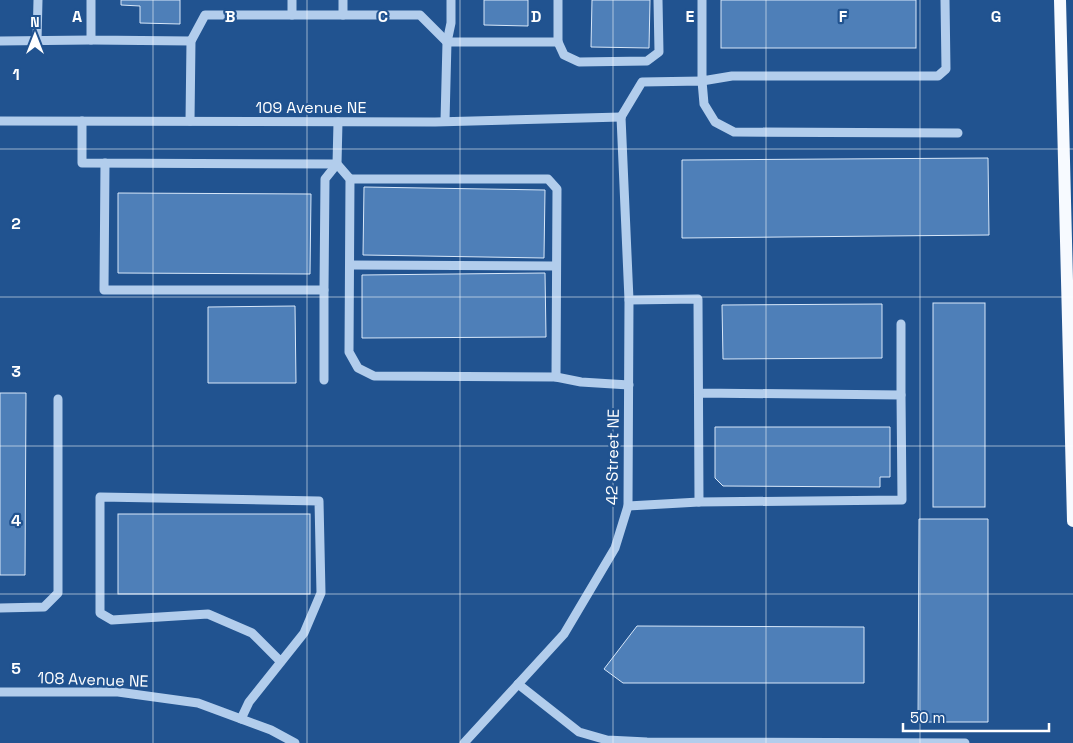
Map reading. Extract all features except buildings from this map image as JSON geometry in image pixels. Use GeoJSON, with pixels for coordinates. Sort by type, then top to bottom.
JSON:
{"type":"FeatureCollection","features":[{"type":"Feature","properties":{"kind":"main road"},"geometry":{"type":"LineString","coordinates":[[1060,0],[1073,521]]}},
{"type":"Feature","properties":{"kind":"street"},"geometry":{"type":"LineString","coordinates":[[37,41],[38,0]]}},
{"type":"Feature","properties":{"kind":"street"},"geometry":{"type":"LineString","coordinates":[[91,0],[91,40]]}},
{"type":"Feature","properties":{"kind":"street"},"geometry":{"type":"LineString","coordinates":[[292,0],[292,14]]}},
{"type":"Feature","properties":{"kind":"street"},"geometry":{"type":"LineString","coordinates":[[343,0],[343,14]]}},
{"type":"Feature","properties":{"kind":"street"},"geometry":{"type":"LineString","coordinates":[[446,122],[447,42],[451,23],[451,0]]}},
{"type":"Feature","properties":{"kind":"street"},"geometry":{"type":"LineString","coordinates":[[558,0],[558,42],[564,55],[579,62],[648,60],[659,52],[658,0]]}},
{"type":"Feature","properties":{"kind":"street"},"geometry":{"type":"LineString","coordinates":[[702,0],[702,81],[704,104],[714,122],[734,132],[958,134]]}},
{"type":"Feature","properties":{"kind":"street"},"geometry":{"type":"LineString","coordinates":[[621,117],[642,82],[702,81],[732,76],[938,76],[946,69],[945,0]]}},
{"type":"Feature","properties":{"kind":"street"},"geometry":{"type":"LineString","coordinates":[[190,122],[191,41],[205,16],[420,14],[447,42],[558,42]]}},
{"type":"Feature","properties":{"kind":"street"},"geometry":{"type":"LineString","coordinates":[[0,41],[191,41]]}},
{"type":"Feature","properties":{"kind":"street","name":"109 Avenue NE"},"geometry":{"type":"LineString","coordinates":[[0,121],[446,122],[621,117]]}},
{"type":"Feature","properties":{"kind":"street","name":"42 Street NE"},"geometry":{"type":"LineString","coordinates":[[464,743],[564,634],[615,548],[628,506],[629,300],[621,117]]}},
{"type":"Feature","properties":{"kind":"street"},"geometry":{"type":"LineString","coordinates":[[82,121],[82,163],[337,164],[350,179],[349,352],[358,368],[374,376],[556,377],[581,382],[629,385]]}},
{"type":"Feature","properties":{"kind":"street"},"geometry":{"type":"LineString","coordinates":[[324,380],[325,179],[337,164],[338,122]]}},
{"type":"Feature","properties":{"kind":"street"},"geometry":{"type":"LineString","coordinates":[[105,163],[104,290],[324,290]]}},
{"type":"Feature","properties":{"kind":"street"},"geometry":{"type":"LineString","coordinates":[[350,179],[548,178],[557,189],[556,377]]}},
{"type":"Feature","properties":{"kind":"street"},"geometry":{"type":"LineString","coordinates":[[350,265],[556,266]]}},
{"type":"Feature","properties":{"kind":"street"},"geometry":{"type":"LineString","coordinates":[[629,300],[698,300],[699,502]]}},
{"type":"Feature","properties":{"kind":"street"},"geometry":{"type":"LineString","coordinates":[[628,506],[699,502],[902,500],[901,324]]}},
{"type":"Feature","properties":{"kind":"street"},"geometry":{"type":"LineString","coordinates":[[699,394],[901,395]]}},
{"type":"Feature","properties":{"kind":"street"},"geometry":{"type":"LineString","coordinates":[[0,608],[44,607],[58,593],[58,399]]}},
{"type":"Feature","properties":{"kind":"street"},"geometry":{"type":"LineString","coordinates":[[241,719],[249,702],[281,662],[304,633],[322,593],[319,501],[100,497],[100,613],[112,620],[208,614],[252,633],[281,662]]}},
{"type":"Feature","properties":{"kind":"street"},"geometry":{"type":"LineString","coordinates":[[518,684],[579,732],[607,740],[647,742],[965,743]]}},
{"type":"Feature","properties":{"kind":"street","name":"108 Avenue NE"},"geometry":{"type":"LineString","coordinates":[[0,692],[118,692],[198,703],[271,730],[295,743]]}}]}
